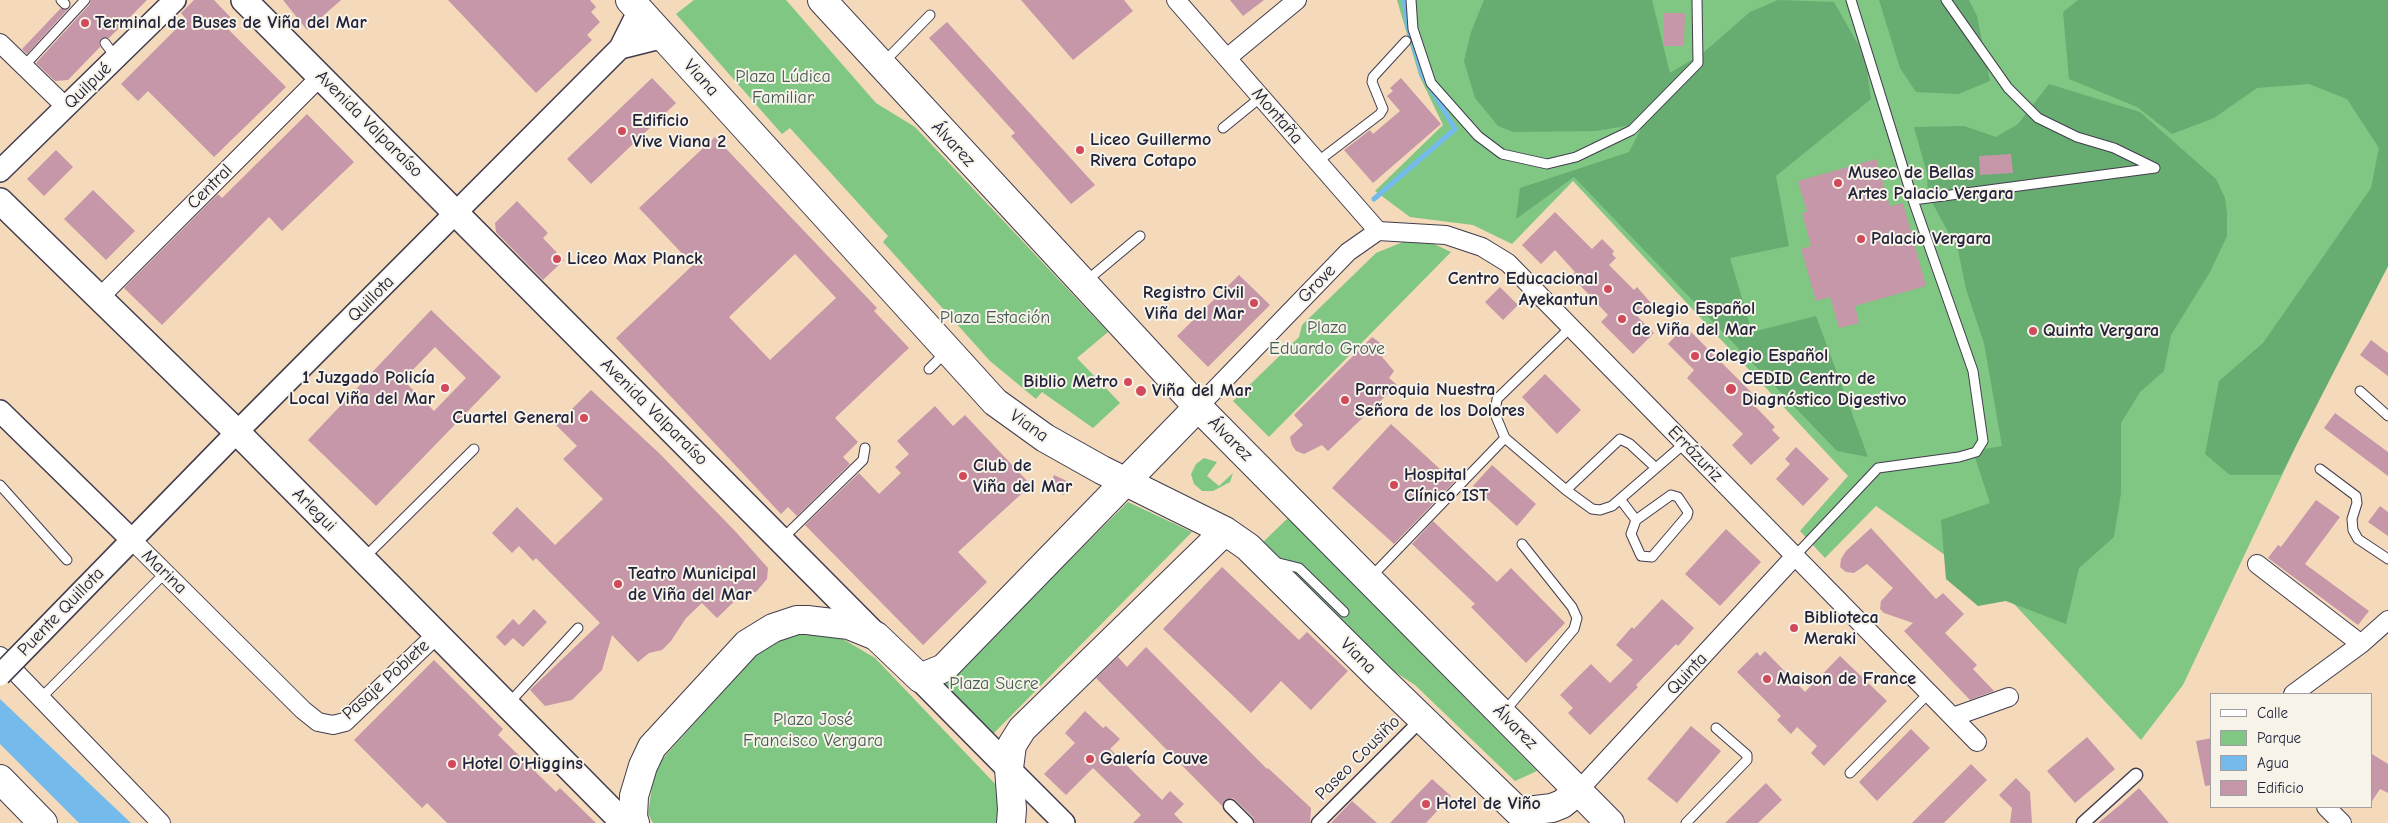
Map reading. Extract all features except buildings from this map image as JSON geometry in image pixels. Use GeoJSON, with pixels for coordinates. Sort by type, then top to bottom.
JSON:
{"type":"FeatureCollection","features":[{"type":"Feature","properties":{"kind":"main road","name":"Avenida Valparaíso"},"geometry":{"type":"LineString","coordinates":[[244,0],[1009,768]]}},
{"type":"Feature","properties":{"kind":"main road","name":"Álvarez"},"geometry":{"type":"LineString","coordinates":[[812,0],[830,10],[1198,407],[1610,823]]}},
{"type":"Feature","properties":{"kind":"main road","name":"Viana"},"geometry":{"type":"LineString","coordinates":[[640,3],[664,37],[1002,407],[1045,438],[1225,531],[1248,547],[1525,818]]}},
{"type":"Feature","properties":{"kind":"main road","name":"Arlegui"},"geometry":{"type":"LineString","coordinates":[[0,201],[237,432],[624,823]]}},
{"type":"Feature","properties":{"kind":"main road"},"geometry":{"type":"LineString","coordinates":[[920,678],[948,665],[1198,407]]}},
{"type":"Feature","properties":{"kind":"main road"},"geometry":{"type":"LineString","coordinates":[[1011,823],[1012,809],[1009,768],[1012,745],[1033,716],[1225,531]]}},
{"type":"Feature","properties":{"kind":"main road"},"geometry":{"type":"LineString","coordinates":[[635,823],[633,817],[637,784],[652,747],[747,644],[773,628],[797,620],[849,625],[876,636]]}},
{"type":"Feature","properties":{"kind":"main road"},"geometry":{"type":"LineString","coordinates":[[0,779],[43,823]]}},
{"type":"Feature","properties":{"kind":"main road"},"geometry":{"type":"LineString","coordinates":[[1525,818],[1562,804],[1578,791]]}},
{"type":"Feature","properties":{"kind":"street","name":"Quilpué"},"geometry":{"type":"LineString","coordinates":[[0,171],[66,107],[111,51],[175,0]]}},
{"type":"Feature","properties":{"kind":"street","name":"Montaña"},"geometry":{"type":"LineString","coordinates":[[1176,0],[1378,231]]}},
{"type":"Feature","properties":{"kind":"street"},"geometry":{"type":"LineString","coordinates":[[1227,58],[1297,0]]}},
{"type":"Feature","properties":{"kind":"street","name":"Quillota"},"geometry":{"type":"LineString","coordinates":[[127,545],[620,48],[640,3]]}},
{"type":"Feature","properties":{"kind":"street"},"geometry":{"type":"LineString","coordinates":[[620,48],[664,37]]}},
{"type":"Feature","properties":{"kind":"street"},"geometry":{"type":"LineString","coordinates":[[0,43],[66,107]]}},
{"type":"Feature","properties":{"kind":"street","name":"Central"},"geometry":{"type":"LineString","coordinates":[[99,298],[320,76]]}},
{"type":"Feature","properties":{"kind":"street","name":"Errázuriz"},"geometry":{"type":"LineString","coordinates":[[1378,231],[1446,235],[1482,247],[1508,263],[1977,742]]}},
{"type":"Feature","properties":{"kind":"street","name":"Grove"},"geometry":{"type":"LineString","coordinates":[[1198,407],[1348,252],[1378,231]]}},
{"type":"Feature","properties":{"kind":"street","name":"Marina"},"geometry":{"type":"LineString","coordinates":[[0,411],[127,545],[166,572],[303,710],[318,722],[333,725]]}},
{"type":"Feature","properties":{"kind":"street","name":"Puente Quillota"},"geometry":{"type":"LineString","coordinates":[[0,675],[127,545]]}},
{"type":"Feature","properties":{"kind":"street","name":"Quinta"},"geometry":{"type":"LineString","coordinates":[[1578,791],[1795,556]]}},
{"type":"Feature","properties":{"kind":"street"},"geometry":{"type":"LineString","coordinates":[[2257,564],[2361,644]]}},
{"type":"Feature","properties":{"kind":"street"},"geometry":{"type":"LineString","coordinates":[[2294,693],[2387,624]]}},
{"type":"Feature","properties":{"kind":"street","name":"Pasaje Poblete"},"geometry":{"type":"LineString","coordinates":[[333,725],[345,722],[438,633]]}},
{"type":"Feature","properties":{"kind":"street"},"geometry":{"type":"LineString","coordinates":[[0,656],[161,823]]}},
{"type":"Feature","properties":{"kind":"street"},"geometry":{"type":"LineString","coordinates":[[1953,717],[2009,697]]}},
{"type":"Feature","properties":{"kind":"street","name":"Paseo Cousiño"},"geometry":{"type":"LineString","coordinates":[[1318,823],[1424,718]]}},
{"type":"Feature","properties":{"kind":"street","name":"Avenida Valparaíso"},"geometry":{"type":"LineString","coordinates":[[1009,768],[1064,823]]}},
{"type":"Feature","properties":{"kind":"street"},"geometry":{"type":"LineString","coordinates":[[2083,823],[2136,774]]}},
{"type":"Feature","properties":{"kind":"street"},"geometry":{"type":"LineString","coordinates":[[1230,806],[1247,823]]}},
{"type":"Feature","properties":{"kind":"street"},"geometry":{"type":"LineString","coordinates":[[2327,808],[2342,823]]}},
{"type":"Feature","properties":{"kind":"lane"},"geometry":{"type":"LineString","coordinates":[[24,66],[85,0]]}},
{"type":"Feature","properties":{"kind":"lane"},"geometry":{"type":"LineString","coordinates":[[1411,0],[1413,29],[1431,83],[1478,136],[1502,154],[1547,164],[1576,157],[1632,130],[1698,63],[1697,0]]}},
{"type":"Feature","properties":{"kind":"lane"},"geometry":{"type":"LineString","coordinates":[[1795,556],[1878,468],[1959,457],[1976,452],[1983,442],[1973,371],[1913,200],[1851,0]]}},
{"type":"Feature","properties":{"kind":"lane"},"geometry":{"type":"LineString","coordinates":[[1913,200],[2155,168],[2114,148],[2077,137],[2038,118],[2008,88],[1946,0]]}},
{"type":"Feature","properties":{"kind":"lane"},"geometry":{"type":"LineString","coordinates":[[880,65],[930,15]]}},
{"type":"Feature","properties":{"kind":"lane"},"geometry":{"type":"LineString","coordinates":[[1317,162],[1380,114],[1383,109],[1372,82],[1373,77],[1406,41]]}},
{"type":"Feature","properties":{"kind":"lane"},"geometry":{"type":"LineString","coordinates":[[1223,128],[1261,97]]}},
{"type":"Feature","properties":{"kind":"lane"},"geometry":{"type":"LineString","coordinates":[[1083,284],[1140,236]]}},
{"type":"Feature","properties":{"kind":"lane"},"geometry":{"type":"LineString","coordinates":[[1571,327],[1497,399],[1495,414],[1505,438],[1566,490],[1592,509],[1600,510],[1612,506],[1685,443]]}},
{"type":"Feature","properties":{"kind":"lane"},"geometry":{"type":"LineString","coordinates":[[929,369],[949,350]]}},
{"type":"Feature","properties":{"kind":"lane"},"geometry":{"type":"LineString","coordinates":[[2360,391],[2388,416]]}},
{"type":"Feature","properties":{"kind":"lane"},"geometry":{"type":"LineString","coordinates":[[1369,579],[1505,438]]}},
{"type":"Feature","properties":{"kind":"lane"},"geometry":{"type":"LineString","coordinates":[[1566,490],[1620,439],[1630,444],[1656,468]]}},
{"type":"Feature","properties":{"kind":"lane"},"geometry":{"type":"LineString","coordinates":[[781,540],[863,460],[865,448]]}},
{"type":"Feature","properties":{"kind":"lane"},"geometry":{"type":"LineString","coordinates":[[363,558],[474,449]]}},
{"type":"Feature","properties":{"kind":"lane"},"geometry":{"type":"LineString","coordinates":[[2320,469],[2356,496],[2357,502],[2352,519],[2353,530],[2358,539],[2388,559]]}},
{"type":"Feature","properties":{"kind":"lane"},"geometry":{"type":"LineString","coordinates":[[0,485],[67,560]]}},
{"type":"Feature","properties":{"kind":"lane"},"geometry":{"type":"LineString","coordinates":[[1671,495],[1678,497],[1688,512],[1685,521],[1652,557],[1641,556],[1631,534],[1636,520],[1671,495]]}},
{"type":"Feature","properties":{"kind":"lane"},"geometry":{"type":"LineString","coordinates":[[1620,499],[1636,520]]}},
{"type":"Feature","properties":{"kind":"lane"},"geometry":{"type":"LineString","coordinates":[[1502,714],[1574,629],[1577,618],[1572,607],[1522,544]]}},
{"type":"Feature","properties":{"kind":"lane"},"geometry":{"type":"LineString","coordinates":[[1260,558],[1299,568],[1344,612]]}},
{"type":"Feature","properties":{"kind":"lane"},"geometry":{"type":"LineString","coordinates":[[41,698],[166,572]]}},
{"type":"Feature","properties":{"kind":"lane"},"geometry":{"type":"LineString","coordinates":[[508,704],[578,628]]}},
{"type":"Feature","properties":{"kind":"lane"},"geometry":{"type":"LineString","coordinates":[[1850,773],[1929,693]]}},
{"type":"Feature","properties":{"kind":"lane"},"geometry":{"type":"LineString","coordinates":[[1686,823],[1747,760],[1747,755],[1716,728]]}},
{"type":"Feature","properties":{"kind":"green space"},"geometry":{"type":"Polygon","coordinates":[[[694,0],[786,0],[876,103],[915,127],[1108,332],[1077,358],[1120,403],[1093,428],[1042,392],[1036,399],[990,361],[883,242],[888,236],[790,128],[782,134],[676,14],[694,0]]]}},
{"type":"Feature","properties":{"kind":"green space","name":"Quinta Vergara"},"geometry":{"type":"Polygon","coordinates":[[[1397,0],[2388,0],[2388,266],[2320,395],[2183,685],[2141,740],[2015,605],[1876,506],[1825,558],[1800,531],[1848,476],[1573,181],[1512,244],[1473,225],[1410,217],[1375,191],[1443,125],[1419,75],[1397,0]]]}},
{"type":"Feature","properties":{"kind":"green space"},"geometry":{"type":"Polygon","coordinates":[[[1484,0],[1652,0],[1670,73],[1703,53],[1750,12],[1778,0],[1834,2],[1859,46],[1867,71],[1871,99],[1776,176],[1789,246],[1730,258],[1752,332],[1816,316],[1868,457],[1837,451],[1574,177],[1516,219],[1520,188],[1629,152],[1644,123],[1596,131],[1514,132],[1498,126],[1475,98],[1464,61],[1471,32],[1484,0]]]}},
{"type":"Feature","properties":{"kind":"green space"},"geometry":{"type":"Polygon","coordinates":[[[1879,0],[1969,0],[1977,16],[1990,81],[1958,94],[1916,92],[1900,68],[1879,0]]]}},
{"type":"Feature","properties":{"kind":"green space"},"geometry":{"type":"Polygon","coordinates":[[[2078,0],[2388,0],[2388,266],[2281,475],[2230,475],[2205,454],[2219,381],[2263,343],[2371,188],[2379,148],[2347,99],[2309,84],[2257,88],[2214,118],[2172,134],[2137,107],[2069,79],[2063,12],[2078,0]]]}},
{"type":"Feature","properties":{"kind":"green space"},"geometry":{"type":"Polygon","coordinates":[[[2049,84],[2140,112],[2216,179],[2225,198],[2227,213],[2227,236],[2210,272],[2171,335],[2164,371],[2140,392],[2121,423],[2121,493],[2114,537],[2079,568],[2066,624],[2006,601],[1978,606],[1946,579],[1941,520],[1990,503],[1973,451],[2002,446],[1984,343],[1966,289],[1958,250],[1928,195],[1927,174],[1914,127],[1964,126],[1996,137],[2018,124],[2049,84]]]}},
{"type":"Feature","properties":{"kind":"green space","name":"Plaza Eduardo Grove"},"geometry":{"type":"Polygon","coordinates":[[[1403,242],[1434,244],[1451,252],[1269,437],[1233,401],[1299,337],[1302,325],[1376,253],[1403,242]]]}},
{"type":"Feature","properties":{"kind":"green space"},"geometry":{"type":"Polygon","coordinates":[[[1204,458],[1217,462],[1207,476],[1219,486],[1233,473],[1230,482],[1213,491],[1202,491],[1194,484],[1191,474],[1196,464],[1204,458]]]}},
{"type":"Feature","properties":{"kind":"green space","name":"Plaza Sucre"},"geometry":{"type":"Polygon","coordinates":[[[1128,502],[1192,532],[993,734],[945,684],[1128,502]]]}},
{"type":"Feature","properties":{"kind":"green space"},"geometry":{"type":"Polygon","coordinates":[[[1288,518],[1537,771],[1515,781],[1415,685],[1378,661],[1262,543],[1288,518]]]}},
{"type":"Feature","properties":{"kind":"green space","name":"Plaza José Francisco Vergara"},"geometry":{"type":"Polygon","coordinates":[[[793,634],[838,636],[875,658],[999,788],[1002,823],[653,823],[648,814],[655,767],[767,643],[793,634]]]}},
{"type":"Feature","properties":{"kind":"water"},"geometry":{"type":"Polygon","coordinates":[[[0,699],[131,823],[79,823],[0,744],[0,699]]]}},
{"type":"Feature","properties":{"kind":"waterway"},"geometry":{"type":"LineString","coordinates":[[1374,199],[1455,129],[1422,74],[1408,26],[1404,0]]}},
{"type":"Feature","properties":{"kind":"place","name":"Terminal de Buses de Viña del Mar"},"geometry":{"type":"Point","coordinates":[85,23]}},
{"type":"Feature","properties":{"kind":"place","name":"Edificio Vive Viana 2"},"geometry":{"type":"Point","coordinates":[622,131]}},
{"type":"Feature","properties":{"kind":"place","name":"Liceo Guillermo Rivera Cotapo"},"geometry":{"type":"Point","coordinates":[1080,150]}},
{"type":"Feature","properties":{"kind":"place","name":"Museo de Bellas Artes Palacio Vergara"},"geometry":{"type":"Point","coordinates":[1838,183]}},
{"type":"Feature","properties":{"kind":"place","name":"Palacio Vergara"},"geometry":{"type":"Point","coordinates":[1861,239]}},
{"type":"Feature","properties":{"kind":"place","name":"Liceo Max Planck"},"geometry":{"type":"Point","coordinates":[557,259]}},
{"type":"Feature","properties":{"kind":"place","name":"Centro Educacional Ayekantun"},"geometry":{"type":"Point","coordinates":[1608,289]}},
{"type":"Feature","properties":{"kind":"place","name":"Registro Civil Viña del Mar"},"geometry":{"type":"Point","coordinates":[1254,303]}},
{"type":"Feature","properties":{"kind":"place","name":"Colegio Español de Viña del Mar"},"geometry":{"type":"Point","coordinates":[1622,319]}},
{"type":"Feature","properties":{"kind":"place","name":"Quinta Vergara"},"geometry":{"type":"Point","coordinates":[2033,331]}},
{"type":"Feature","properties":{"kind":"place","name":"Colegio Español"},"geometry":{"type":"Point","coordinates":[1695,356]}},
{"type":"Feature","properties":{"kind":"place","name":"Biblio Metro"},"geometry":{"type":"Point","coordinates":[1128,382]}},
{"type":"Feature","properties":{"kind":"place","name":"1 Juzgado Policía Local Viña del Mar"},"geometry":{"type":"Point","coordinates":[445,388]}},
{"type":"Feature","properties":{"kind":"place","name":"CEDID Centro de Diagnóstico Digestivo"},"geometry":{"type":"Point","coordinates":[1731,389]}},
{"type":"Feature","properties":{"kind":"place","name":"Viña del Mar"},"geometry":{"type":"Point","coordinates":[1141,391]}},
{"type":"Feature","properties":{"kind":"place","name":"Parroquia Nuestra Señora de los Dolores"},"geometry":{"type":"Point","coordinates":[1345,400]}},
{"type":"Feature","properties":{"kind":"place","name":"Cuartel General"},"geometry":{"type":"Point","coordinates":[584,418]}},
{"type":"Feature","properties":{"kind":"place","name":"Club de Viña del Mar"},"geometry":{"type":"Point","coordinates":[963,476]}},
{"type":"Feature","properties":{"kind":"place","name":"Hospital Clínico IST"},"geometry":{"type":"Point","coordinates":[1394,485]}},
{"type":"Feature","properties":{"kind":"place","name":"Teatro Municipal de Viña del Mar"},"geometry":{"type":"Point","coordinates":[618,584]}},
{"type":"Feature","properties":{"kind":"place","name":"Biblioteca Meraki"},"geometry":{"type":"Point","coordinates":[1794,628]}},
{"type":"Feature","properties":{"kind":"place","name":"Maison de France"},"geometry":{"type":"Point","coordinates":[1767,679]}},
{"type":"Feature","properties":{"kind":"place","name":"Galería Couve"},"geometry":{"type":"Point","coordinates":[1090,759]}},
{"type":"Feature","properties":{"kind":"place","name":"Hotel O'Higgins"},"geometry":{"type":"Point","coordinates":[452,764]}},
{"type":"Feature","properties":{"kind":"place","name":"Hotel de Viño"},"geometry":{"type":"Point","coordinates":[1426,804]}},
{"type":"Feature","properties":{"kind":"park label","name":"Plaza Lúdica Familiar"},"geometry":{"type":"Point","coordinates":[783,87]}},
{"type":"Feature","properties":{"kind":"park label","name":"Plaza Estación"},"geometry":{"type":"Point","coordinates":[995,318]}}]}
